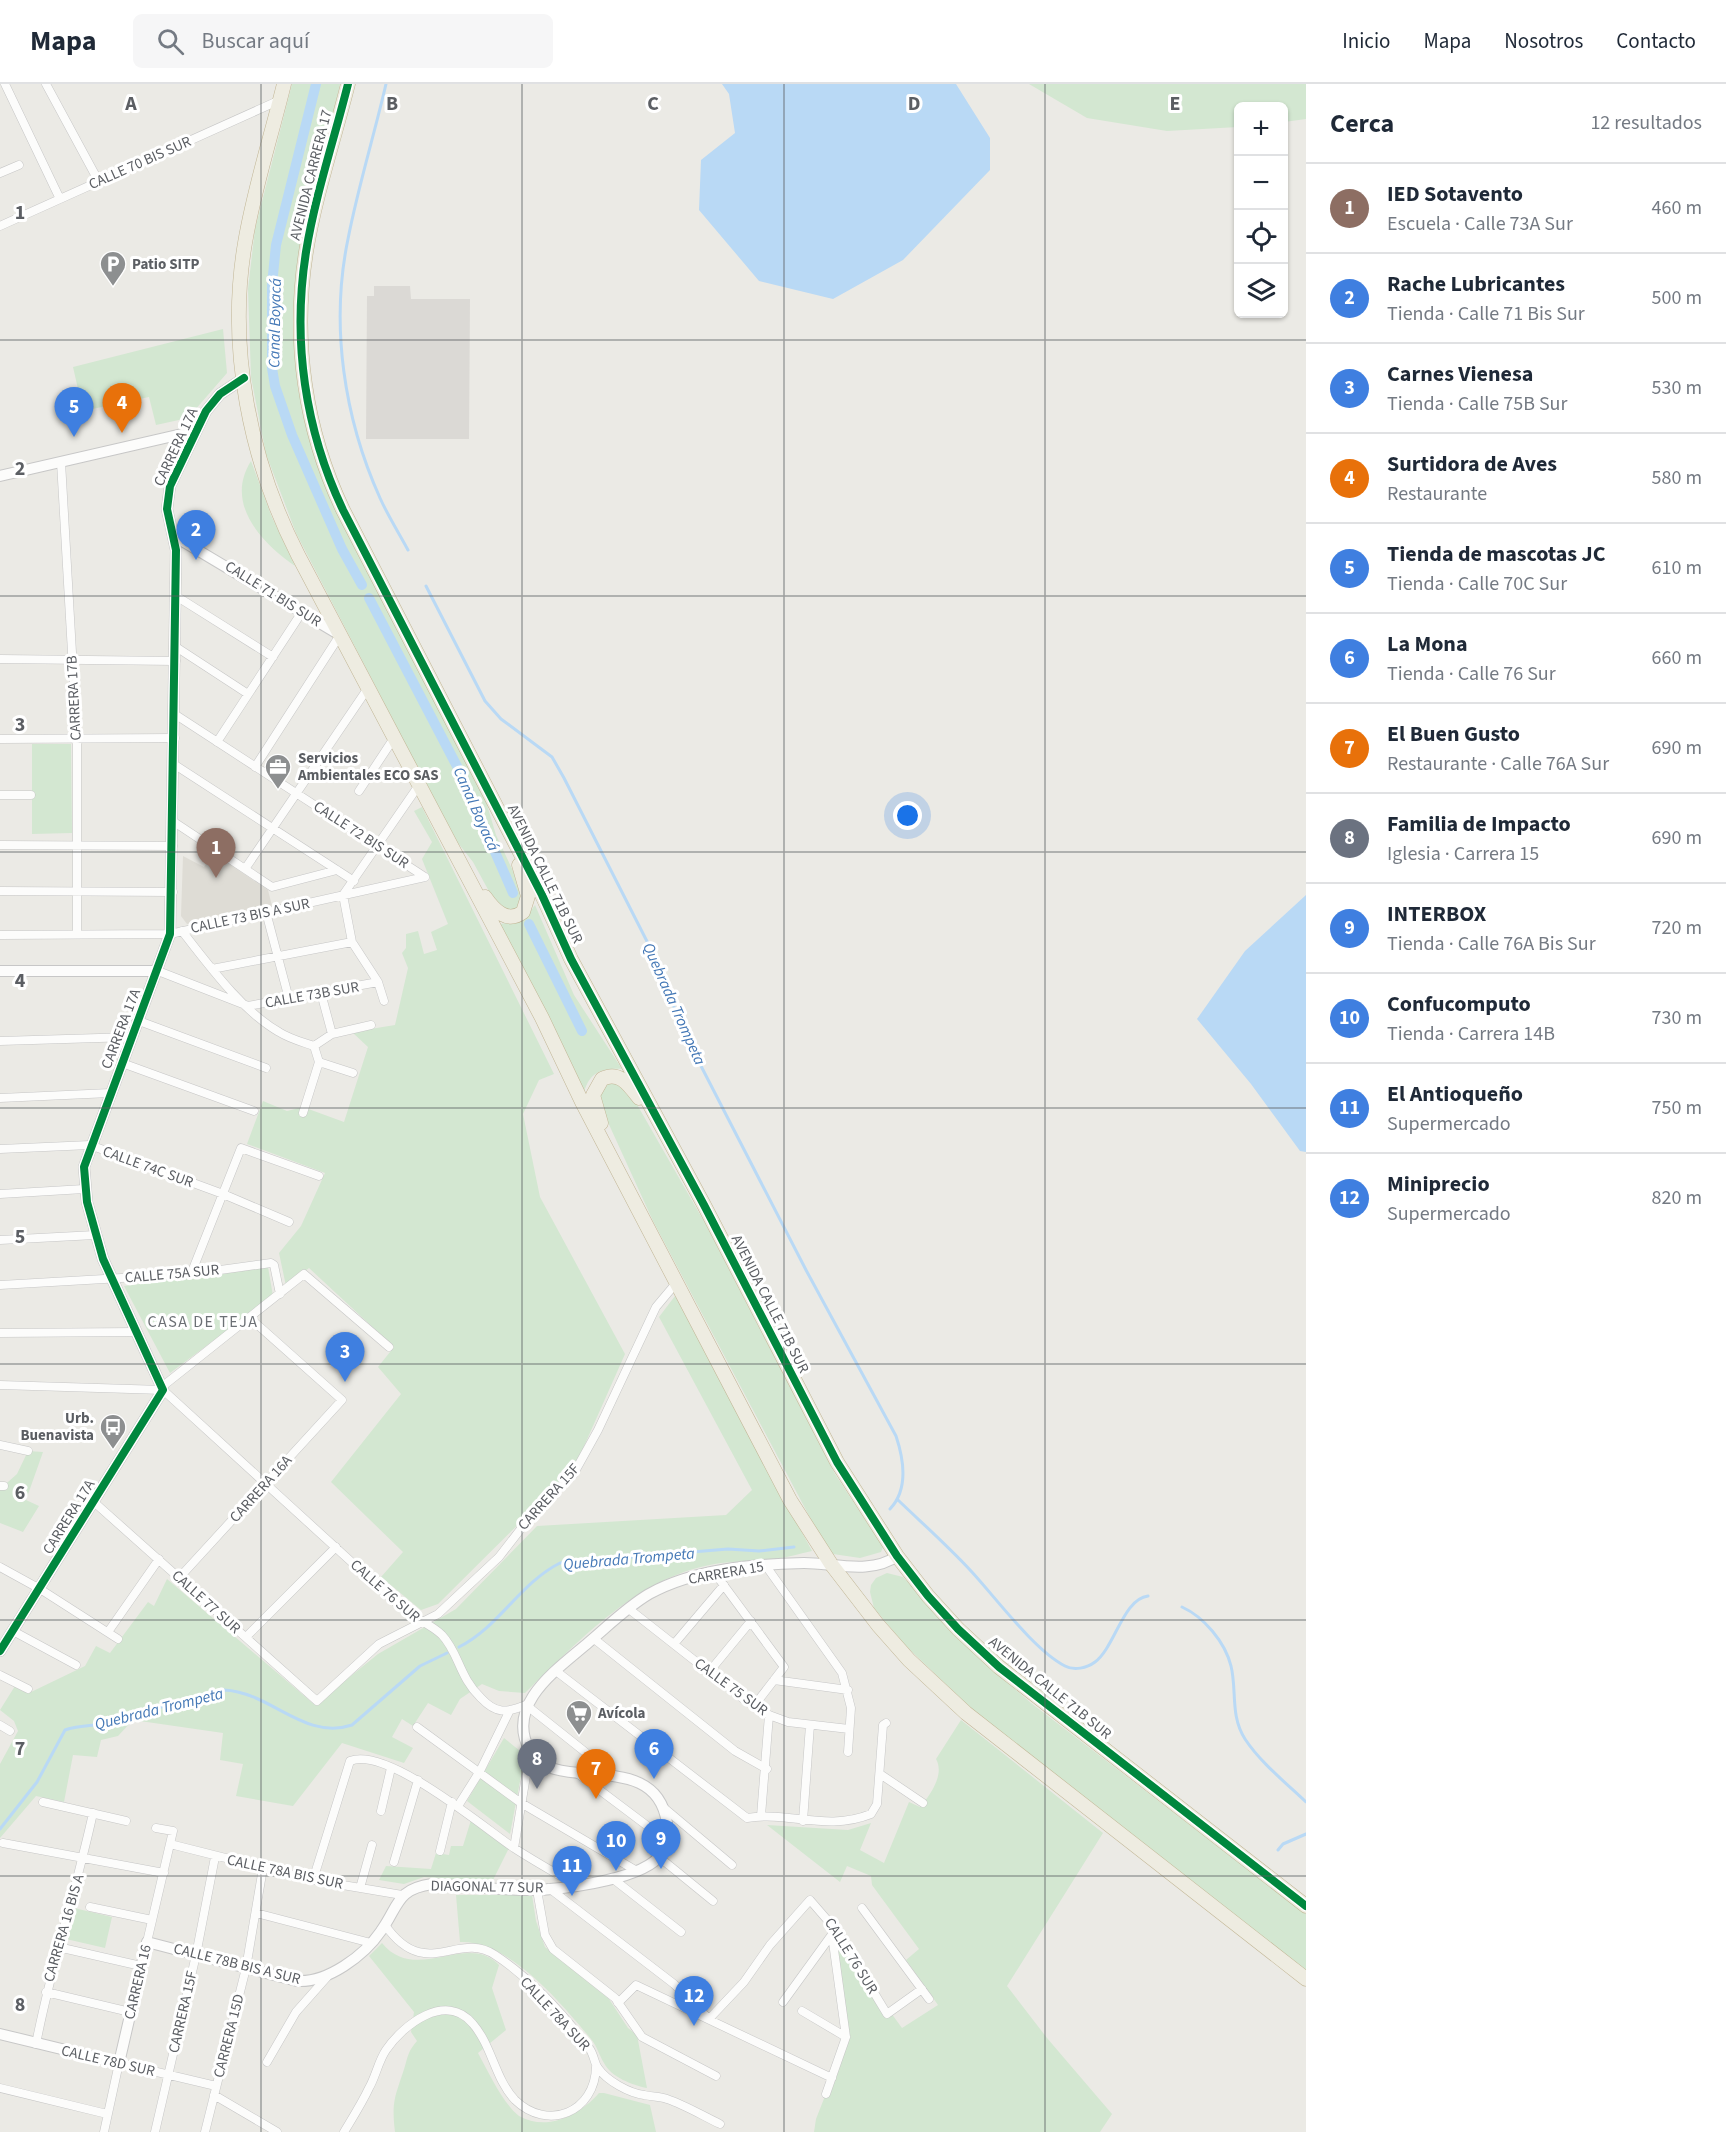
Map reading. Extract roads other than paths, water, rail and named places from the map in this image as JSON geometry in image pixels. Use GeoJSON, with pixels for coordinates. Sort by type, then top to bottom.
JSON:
{"type":"FeatureCollection","features":[{"type":"Feature","properties":{"kind":"highway"},"geometry":{"type":"LineString","coordinates":[[284,84],[247,231],[242,265],[240,312],[244,378],[256,446],[267,485],[287,533],[790,1500],[831,1564],[909,1660],[952,1701],[1306,1979]]}},
{"type":"Feature","properties":{"kind":"highway","name":"AVENIDA CARRERA 17"},"geometry":{"type":"LineString","coordinates":[[348,84],[306,251],[300,304],[301,358],[306,397],[330,481],[380,581]]}},
{"type":"Feature","properties":{"kind":"highway","name":"AVENIDA CALLE 71B SUR"},"geometry":{"type":"LineString","coordinates":[[380,581],[542,895],[575,966],[837,1462],[897,1556],[958,1629],[999,1667],[1306,1906]]}},
{"type":"Feature","properties":{"kind":"highway"},"geometry":{"type":"LineString","coordinates":[[456,855],[495,909],[506,916],[518,916],[526,907],[528,896],[506,828]]}},
{"type":"Feature","properties":{"kind":"highway"},"geometry":{"type":"LineString","coordinates":[[618,1168],[594,1101],[596,1087],[607,1077],[616,1076],[628,1084],[674,1150]]}},
{"type":"Feature","properties":{"kind":"street"},"geometry":{"type":"LineString","coordinates":[[5,84],[60,199]]}},
{"type":"Feature","properties":{"kind":"street"},"geometry":{"type":"LineString","coordinates":[[46,84],[99,182]]}},
{"type":"Feature","properties":{"kind":"street","name":"CALLE 70 BIS SUR"},"geometry":{"type":"LineString","coordinates":[[0,226],[280,99]]}},
{"type":"Feature","properties":{"kind":"street"},"geometry":{"type":"LineString","coordinates":[[0,173],[19,165]]}},
{"type":"Feature","properties":{"kind":"street","name":"CARRERA 17A"},"geometry":{"type":"LineString","coordinates":[[0,1651],[94,1503],[163,1388],[110,1279],[84,1190],[84,1167],[110,1093],[158,971],[176,932],[172,892],[176,596],[174,536],[167,508],[168,491],[195,431],[213,401],[244,378]]}},
{"type":"Feature","properties":{"kind":"street"},"geometry":{"type":"LineString","coordinates":[[0,476],[195,431]]}},
{"type":"Feature","properties":{"kind":"street","name":"CARRERA 17B"},"geometry":{"type":"LineString","coordinates":[[62,462],[77,739],[77,934]]}},
{"type":"Feature","properties":{"kind":"street","name":"CALLE 71 BIS SUR"},"geometry":{"type":"LineString","coordinates":[[174,536],[340,635]]}},
{"type":"Feature","properties":{"kind":"street"},"geometry":{"type":"LineString","coordinates":[[176,596],[273,657]]}},
{"type":"Feature","properties":{"kind":"street"},"geometry":{"type":"LineString","coordinates":[[217,741],[302,612]]}},
{"type":"Feature","properties":{"kind":"street"},"geometry":{"type":"LineString","coordinates":[[255,767],[340,635]]}},
{"type":"Feature","properties":{"kind":"street"},"geometry":{"type":"LineString","coordinates":[[176,647],[248,694]]}},
{"type":"Feature","properties":{"kind":"street"},"geometry":{"type":"LineString","coordinates":[[0,659],[176,662]]}},
{"type":"Feature","properties":{"kind":"street"},"geometry":{"type":"LineString","coordinates":[[245,869],[368,688]]}},
{"type":"Feature","properties":{"kind":"street","name":"CALLE 72 BIS SUR"},"geometry":{"type":"LineString","coordinates":[[176,715],[425,877]]}},
{"type":"Feature","properties":{"kind":"street"},"geometry":{"type":"LineString","coordinates":[[0,739],[175,738]]}},
{"type":"Feature","properties":{"kind":"street"},"geometry":{"type":"LineString","coordinates":[[359,790],[394,738]]}},
{"type":"Feature","properties":{"kind":"street"},"geometry":{"type":"LineString","coordinates":[[175,765],[354,881]]}},
{"type":"Feature","properties":{"kind":"street"},"geometry":{"type":"LineString","coordinates":[[384,1000],[378,982],[352,942],[344,895],[419,785]]}},
{"type":"Feature","properties":{"kind":"street"},"geometry":{"type":"LineString","coordinates":[[0,795],[31,795]]}},
{"type":"Feature","properties":{"kind":"street"},"geometry":{"type":"LineString","coordinates":[[174,822],[272,887],[337,870]]}},
{"type":"Feature","properties":{"kind":"street"},"geometry":{"type":"LineString","coordinates":[[0,845],[173,846]]}},
{"type":"Feature","properties":{"kind":"street","name":"CALLE 73 BIS A SUR"},"geometry":{"type":"LineString","coordinates":[[0,935],[176,932],[425,877]]}},
{"type":"Feature","properties":{"kind":"street"},"geometry":{"type":"LineString","coordinates":[[0,891],[172,892]]}},
{"type":"Feature","properties":{"kind":"street"},"geometry":{"type":"LineString","coordinates":[[266,912],[289,999]]}},
{"type":"Feature","properties":{"kind":"street"},"geometry":{"type":"LineString","coordinates":[[176,932],[248,1006],[282,1034],[314,1046]]}},
{"type":"Feature","properties":{"kind":"street"},"geometry":{"type":"LineString","coordinates":[[212,969],[352,942]]}},
{"type":"Feature","properties":{"kind":"street","name":"CALLE 73B SUR"},"geometry":{"type":"LineString","coordinates":[[0,971],[158,971],[248,1006],[378,982]]}},
{"type":"Feature","properties":{"kind":"street"},"geometry":{"type":"LineString","coordinates":[[321,993],[332,1034]]}},
{"type":"Feature","properties":{"kind":"street"},"geometry":{"type":"LineString","coordinates":[[139,1021],[266,1068]]}},
{"type":"Feature","properties":{"kind":"street"},"geometry":{"type":"LineString","coordinates":[[314,1046],[332,1034],[371,1025]]}},
{"type":"Feature","properties":{"kind":"street"},"geometry":{"type":"LineString","coordinates":[[0,1041],[132,1037]]}},
{"type":"Feature","properties":{"kind":"street"},"geometry":{"type":"LineString","coordinates":[[303,1113],[319,1062],[314,1046]]}},
{"type":"Feature","properties":{"kind":"street"},"geometry":{"type":"LineString","coordinates":[[319,1062],[353,1073]]}},
{"type":"Feature","properties":{"kind":"street"},"geometry":{"type":"LineString","coordinates":[[122,1063],[254,1111]]}},
{"type":"Feature","properties":{"kind":"street"},"geometry":{"type":"LineString","coordinates":[[0,1098],[110,1093]]}},
{"type":"Feature","properties":{"kind":"street","name":"CALLE 74C SUR"},"geometry":{"type":"LineString","coordinates":[[0,1149],[90,1145],[223,1194],[289,1222]]}},
{"type":"Feature","properties":{"kind":"street"},"geometry":{"type":"LineString","coordinates":[[192,1275],[241,1148],[319,1176]]}},
{"type":"Feature","properties":{"kind":"street"},"geometry":{"type":"LineString","coordinates":[[0,1194],[84,1190]]}},
{"type":"Feature","properties":{"kind":"street"},"geometry":{"type":"LineString","coordinates":[[0,1240],[95,1234]]}},
{"type":"Feature","properties":{"kind":"street","name":"CALLE 75A SUR"},"geometry":{"type":"LineString","coordinates":[[0,1285],[192,1275],[273,1264],[280,1294]]}},
{"type":"Feature","properties":{"kind":"street"},"geometry":{"type":"LineString","coordinates":[[0,1385],[163,1388],[304,1274],[389,1347]]}},
{"type":"Feature","properties":{"kind":"street","name":"CARRERA 15F"},"geometry":{"type":"LineString","coordinates":[[317,1701],[379,1644],[438,1614],[499,1557],[534,1512],[573,1475],[598,1430],[657,1307],[677,1282]]}},
{"type":"Feature","properties":{"kind":"street","name":"CARRERA 16A"},"geometry":{"type":"LineString","coordinates":[[179,1578],[342,1400],[251,1318]]}},
{"type":"Feature","properties":{"kind":"street"},"geometry":{"type":"LineString","coordinates":[[0,1333],[137,1332]]}},
{"type":"Feature","properties":{"kind":"street","name":"CALLE 76 SUR"},"geometry":{"type":"LineString","coordinates":[[163,1388],[403,1609],[443,1636],[471,1689],[487,1706],[500,1712],[509,1712]]}},
{"type":"Feature","properties":{"kind":"street"},"geometry":{"type":"LineString","coordinates":[[0,1445],[27,1451]]}},
{"type":"Feature","properties":{"kind":"street","name":"CALLE 77 SUR"},"geometry":{"type":"LineString","coordinates":[[94,1503],[317,1701]]}},
{"type":"Feature","properties":{"kind":"street"},"geometry":{"type":"LineString","coordinates":[[246,1637],[336,1547]]}},
{"type":"Feature","properties":{"kind":"street","name":"CARRERA 15"},"geometry":{"type":"LineString","coordinates":[[526,1705],[556,1671],[593,1638],[628,1609],[661,1588],[714,1572],[766,1566],[831,1564],[874,1566],[897,1556]]}},
{"type":"Feature","properties":{"kind":"street"},"geometry":{"type":"LineString","coordinates":[[108,1632],[159,1559]]}},
{"type":"Feature","properties":{"kind":"street"},"geometry":{"type":"LineString","coordinates":[[766,1566],[838,1665],[848,1690],[851,1708],[848,1752]]}},
{"type":"Feature","properties":{"kind":"street"},"geometry":{"type":"LineString","coordinates":[[0,1567],[40,1588],[118,1639]]}},
{"type":"Feature","properties":{"kind":"street"},"geometry":{"type":"LineString","coordinates":[[714,1572],[784,1667],[754,1706]]}},
{"type":"Feature","properties":{"kind":"street"},"geometry":{"type":"LineString","coordinates":[[674,1644],[724,1585]]}},
{"type":"Feature","properties":{"kind":"street","name":"CALLE 75 SUR"},"geometry":{"type":"LineString","coordinates":[[628,1609],[754,1706],[769,1715],[810,1725],[849,1729]]}},
{"type":"Feature","properties":{"kind":"street"},"geometry":{"type":"LineString","coordinates":[[709,1672],[751,1621]]}},
{"type":"Feature","properties":{"kind":"street"},"geometry":{"type":"LineString","coordinates":[[13,1631],[76,1665]]}},
{"type":"Feature","properties":{"kind":"street"},"geometry":{"type":"LineString","coordinates":[[593,1638],[735,1751],[767,1769]]}},
{"type":"Feature","properties":{"kind":"street"},"geometry":{"type":"LineString","coordinates":[[556,1671],[747,1818],[761,1816],[802,1821],[851,1821],[871,1814],[877,1804],[883,1725],[886,1723]]}},
{"type":"Feature","properties":{"kind":"street"},"geometry":{"type":"LineString","coordinates":[[0,1675],[28,1689]]}},
{"type":"Feature","properties":{"kind":"street"},"geometry":{"type":"LineString","coordinates":[[774,1680],[848,1690]]}},
{"type":"Feature","properties":{"kind":"street"},"geometry":{"type":"LineString","coordinates":[[440,1851],[455,1804],[480,1771],[509,1712],[526,1705]]}},
{"type":"Feature","properties":{"kind":"street"},"geometry":{"type":"LineString","coordinates":[[514,1848],[530,1752],[522,1725],[526,1705]]}},
{"type":"Feature","properties":{"kind":"street"},"geometry":{"type":"LineString","coordinates":[[526,1705],[614,1775],[645,1788],[662,1806],[732,1865]]}},
{"type":"Feature","properties":{"kind":"street"},"geometry":{"type":"LineString","coordinates":[[761,1816],[767,1769],[769,1715]]}},
{"type":"Feature","properties":{"kind":"street"},"geometry":{"type":"LineString","coordinates":[[0,1725],[10,1731]]}},
{"type":"Feature","properties":{"kind":"street"},"geometry":{"type":"LineString","coordinates":[[802,1821],[810,1725]]}},
{"type":"Feature","properties":{"kind":"street"},"geometry":{"type":"LineString","coordinates":[[417,1727],[521,1803],[635,1870]]}},
{"type":"Feature","properties":{"kind":"street"},"geometry":{"type":"LineString","coordinates":[[530,1752],[551,1768],[577,1773],[614,1775]]}},
{"type":"Feature","properties":{"kind":"street"},"geometry":{"type":"LineString","coordinates":[[313,1880],[350,1761],[357,1758],[391,1768],[418,1780],[455,1804],[514,1848],[574,1884]]}},
{"type":"Feature","properties":{"kind":"street"},"geometry":{"type":"LineString","coordinates":[[381,1811],[391,1768]]}},
{"type":"Feature","properties":{"kind":"street"},"geometry":{"type":"LineString","coordinates":[[577,1773],[666,1840]]}},
{"type":"Feature","properties":{"kind":"street"},"geometry":{"type":"LineString","coordinates":[[880,1774],[923,1803]]}},
{"type":"Feature","properties":{"kind":"street"},"geometry":{"type":"LineString","coordinates":[[394,1862],[418,1780]]}},
{"type":"Feature","properties":{"kind":"street"},"geometry":{"type":"LineString","coordinates":[[43,1802],[126,1821]]}},
{"type":"Feature","properties":{"kind":"street"},"geometry":{"type":"LineString","coordinates":[[662,1806],[667,1822],[666,1840],[659,1857],[713,1901]]}},
{"type":"Feature","properties":{"kind":"street","name":"CARRERA 16 BIS A"},"geometry":{"type":"LineString","coordinates":[[36,2044],[46,1992],[93,1813]]}},
{"type":"Feature","properties":{"kind":"street","name":"CARRERA 16"},"geometry":{"type":"LineString","coordinates":[[104,2132],[173,1832],[156,1828]]}},
{"type":"Feature","properties":{"kind":"street"},"geometry":{"type":"LineString","coordinates":[[3,1843],[164,1873]]}},
{"type":"Feature","properties":{"kind":"street","name":"CALLE 78A BIS SUR"},"geometry":{"type":"LineString","coordinates":[[170,1844],[313,1880],[402,1895]]}},
{"type":"Feature","properties":{"kind":"street"},"geometry":{"type":"LineString","coordinates":[[360,1888],[372,1845]]}},
{"type":"Feature","properties":{"kind":"street","name":"CARRERA 15F"},"geometry":{"type":"LineString","coordinates":[[155,2132],[196,1955],[215,1857]]}},
{"type":"Feature","properties":{"kind":"street","name":"DIAGONAL 77 SUR"},"geometry":{"type":"LineString","coordinates":[[402,1895],[413,1889],[432,1884],[537,1890],[612,1878],[635,1870],[659,1857]]}},
{"type":"Feature","properties":{"kind":"street","name":"CARRERA 15D"},"geometry":{"type":"LineString","coordinates":[[206,2132],[246,1968],[263,1868]]}},
{"type":"Feature","properties":{"kind":"street"},"geometry":{"type":"LineString","coordinates":[[612,1878],[681,1932]]}},
{"type":"Feature","properties":{"kind":"street"},"geometry":{"type":"LineString","coordinates":[[549,1888],[674,1984],[709,2019]]}},
{"type":"Feature","properties":{"kind":"street"},"geometry":{"type":"LineString","coordinates":[[537,1890],[549,1945],[618,2003],[636,2032],[647,2041],[716,2076]]}},
{"type":"Feature","properties":{"kind":"street"},"geometry":{"type":"LineString","coordinates":[[267,2062],[296,2012],[327,1977],[371,1943],[385,1925],[402,1895]]}},
{"type":"Feature","properties":{"kind":"street","name":"CALLE 76 SUR"},"geometry":{"type":"LineString","coordinates":[[709,2019],[744,1982],[770,1945],[810,1900],[834,1932],[887,2014],[922,1989]]}},
{"type":"Feature","properties":{"kind":"street"},"geometry":{"type":"LineString","coordinates":[[90,1906],[152,1920]]}},
{"type":"Feature","properties":{"kind":"street"},"geometry":{"type":"LineString","coordinates":[[862,1908],[929,1999]]}},
{"type":"Feature","properties":{"kind":"street"},"geometry":{"type":"LineString","coordinates":[[256,1912],[371,1943]]}},
{"type":"Feature","properties":{"kind":"street","name":"CALLE 78A SUR"},"geometry":{"type":"LineString","coordinates":[[385,1925],[397,1943],[415,1952],[427,1954],[480,1949],[496,1956],[548,2001],[594,2055],[596,2067],[633,2093],[666,2098],[720,2124]]}},
{"type":"Feature","properties":{"kind":"street"},"geometry":{"type":"LineString","coordinates":[[783,2002],[834,1932]]}},
{"type":"Feature","properties":{"kind":"street"},"geometry":{"type":"LineString","coordinates":[[826,2094],[846,2037],[834,1932]]}},
{"type":"Feature","properties":{"kind":"street","name":"CALLE 78B BIS A SUR"},"geometry":{"type":"LineString","coordinates":[[147,1942],[297,1981],[314,1981],[327,1977]]}},
{"type":"Feature","properties":{"kind":"street"},"geometry":{"type":"LineString","coordinates":[[58,1947],[141,1966]]}},
{"type":"Feature","properties":{"kind":"street"},"geometry":{"type":"LineString","coordinates":[[618,2003],[636,1985],[832,2078]]}},
{"type":"Feature","properties":{"kind":"street"},"geometry":{"type":"LineString","coordinates":[[46,1992],[130,2012]]}},
{"type":"Feature","properties":{"kind":"street"},"geometry":{"type":"LineString","coordinates":[[344,2132],[370,2086],[386,2050],[399,2034],[433,2012],[446,2010],[458,2013],[469,2020],[489,2049],[512,2096],[536,2114],[557,2116],[576,2108],[593,2086],[596,2067]]}},
{"type":"Feature","properties":{"kind":"street"},"geometry":{"type":"LineString","coordinates":[[802,2011],[846,2037]]}},
{"type":"Feature","properties":{"kind":"street","name":"CALLE 78D SUR"},"geometry":{"type":"LineString","coordinates":[[0,2034],[216,2086]]}},
{"type":"Feature","properties":{"kind":"street"},"geometry":{"type":"LineString","coordinates":[[0,2088],[107,2114]]}},
{"type":"Feature","properties":{"kind":"street"},"geometry":{"type":"LineString","coordinates":[[214,2095],[277,2132]]}},
{"type":"Feature","properties":{"kind":"water"},"geometry":{"type":"Polygon","coordinates":[[[722,84],[956,84],[990,138],[990,170],[903,260],[833,299],[759,281],[699,210],[701,160],[735,133],[729,94],[722,84]]]}},
{"type":"Feature","properties":{"kind":"water"},"geometry":{"type":"Polygon","coordinates":[[[1306,895],[1306,1152],[1300,1151],[1251,1084],[1197,1019],[1245,951],[1306,895]]]}},
{"type":"Feature","properties":{"kind":"waterway","name":"Canal Boyacá"},"geometry":{"type":"LineString","coordinates":[[316,84],[276,245],[272,285],[272,368],[275,386],[292,435],[342,549],[362,585]]}},
{"type":"Feature","properties":{"kind":"waterway"},"geometry":{"type":"LineString","coordinates":[[386,84],[348,239],[340,304],[341,338],[349,404],[357,436],[380,498],[408,550]]}},
{"type":"Feature","properties":{"kind":"waterway","name":"Quebrada Trompeta"},"geometry":{"type":"LineString","coordinates":[[426,586],[485,701],[501,719],[552,757],[564,778],[659,965],[682,1029],[806,1270],[896,1436],[903,1474],[900,1493],[890,1509]]}},
{"type":"Feature","properties":{"kind":"waterway","name":"Canal Boyacá"},"geometry":{"type":"LineString","coordinates":[[369,598],[460,772],[513,893]]}},
{"type":"Feature","properties":{"kind":"waterway","name":"Canal Boyacá"},"geometry":{"type":"LineString","coordinates":[[529,924],[582,1031]]}},
{"type":"Feature","properties":{"kind":"waterway"},"geometry":{"type":"LineString","coordinates":[[898,1500],[962,1562],[1028,1636],[1053,1658],[1069,1668],[1080,1668],[1095,1662],[1108,1646],[1132,1605],[1148,1596]]}},
{"type":"Feature","properties":{"kind":"waterway","name":"Quebrada Trompeta"},"geometry":{"type":"LineString","coordinates":[[459,1647],[486,1629],[533,1582],[560,1563],[728,1549],[759,1551],[794,1547]]}},
{"type":"Feature","properties":{"kind":"waterway"},"geometry":{"type":"LineString","coordinates":[[1182,1607],[1206,1624],[1224,1648],[1233,1675],[1237,1721],[1245,1739],[1266,1764],[1306,1802]]}},
{"type":"Feature","properties":{"kind":"waterway","name":"Quebrada Trompeta"},"geometry":{"type":"LineString","coordinates":[[0,1829],[37,1782],[65,1730],[110,1723],[186,1699],[224,1690],[257,1699],[318,1727],[335,1728],[352,1725],[420,1666],[447,1653]]}},
{"type":"Feature","properties":{"kind":"waterway"},"geometry":{"type":"LineString","coordinates":[[1278,1850],[1283,1844],[1306,1834]]}},
{"type":"Feature","properties":{"kind":"place","name":"Patio SITP"},"geometry":{"type":"Point","coordinates":[113,287]}},
{"type":"Feature","properties":{"kind":"place","name":"Surtidora de Aves"},"geometry":{"type":"Point","coordinates":[122,433]}},
{"type":"Feature","properties":{"kind":"place","name":"Tienda de mascotas JC"},"geometry":{"type":"Point","coordinates":[74,437]}},
{"type":"Feature","properties":{"kind":"place","name":"Rache Lubricantes"},"geometry":{"type":"Point","coordinates":[196,560]}},
{"type":"Feature","properties":{"kind":"place","name":"Servicios Ambientales ECO SAS"},"geometry":{"type":"Point","coordinates":[278,790]}},
{"type":"Feature","properties":{"kind":"place","name":"IED Sotavento"},"geometry":{"type":"Point","coordinates":[216,878]}},
{"type":"Feature","properties":{"kind":"place","name":"Carnes Vienesa"},"geometry":{"type":"Point","coordinates":[345,1382]}},
{"type":"Feature","properties":{"kind":"place","name":"Urb. Buenavista"},"geometry":{"type":"Point","coordinates":[113,1450]}},
{"type":"Feature","properties":{"kind":"place","name":"Avícola"},"geometry":{"type":"Point","coordinates":[579,1736]}},
{"type":"Feature","properties":{"kind":"place","name":"La Mona"},"geometry":{"type":"Point","coordinates":[654,1779]}},
{"type":"Feature","properties":{"kind":"place","name":"Familia de Impacto"},"geometry":{"type":"Point","coordinates":[537,1789]}},
{"type":"Feature","properties":{"kind":"place","name":"El Buen Gusto"},"geometry":{"type":"Point","coordinates":[596,1799]}},
{"type":"Feature","properties":{"kind":"place","name":"INTERBOX"},"geometry":{"type":"Point","coordinates":[661,1869]}},
{"type":"Feature","properties":{"kind":"place","name":"Confucomputo"},"geometry":{"type":"Point","coordinates":[616,1871]}},
{"type":"Feature","properties":{"kind":"place","name":"El Antioqueño"},"geometry":{"type":"Point","coordinates":[572,1896]}},
{"type":"Feature","properties":{"kind":"place","name":"Miniprecio"},"geometry":{"type":"Point","coordinates":[694,2026]}},
{"type":"Feature","properties":{"kind":"district","name":"CASA DE TEJA"},"geometry":{"type":"Point","coordinates":[203,1322]}}]}
